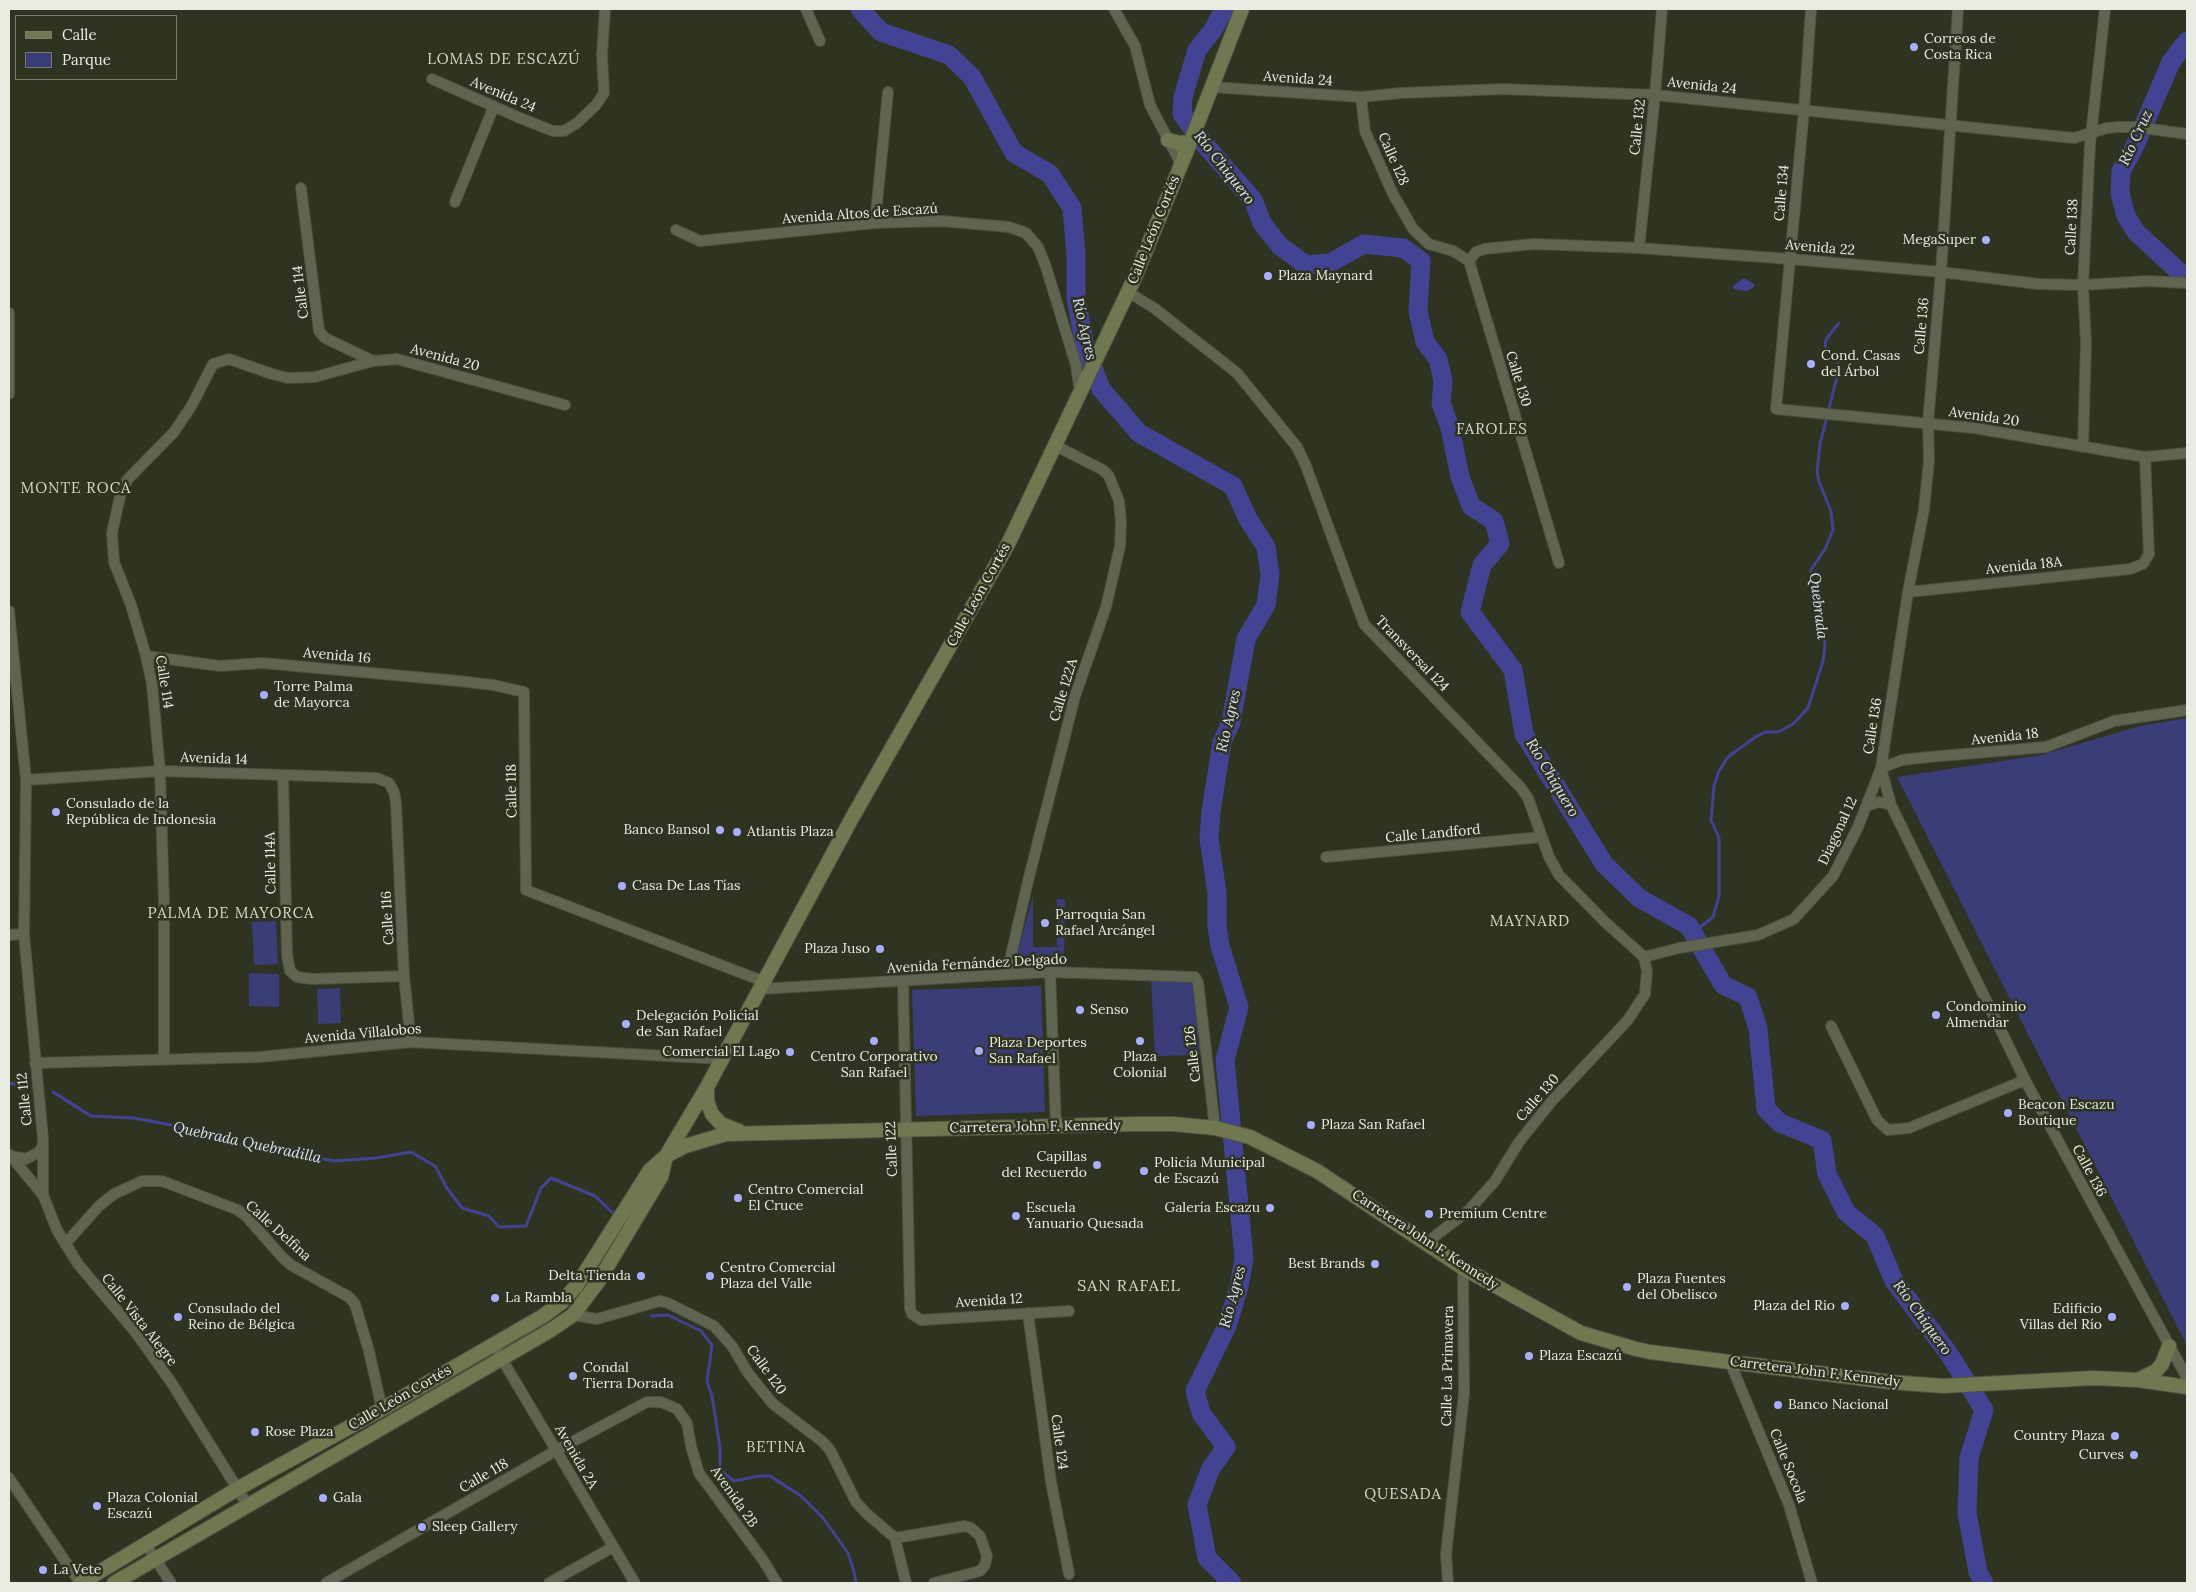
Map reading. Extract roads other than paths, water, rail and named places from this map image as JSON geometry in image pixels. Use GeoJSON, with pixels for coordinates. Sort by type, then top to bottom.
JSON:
{"type":"FeatureCollection","features":[{"type":"Feature","properties":{"kind":"main road","name":"Calle León Cortés"},"geometry":{"type":"LineString","coordinates":[[114,1583],[247,1504],[551,1330],[573,1315],[598,1282],[661,1177],[666,1156],[723,1059],[852,818],[1008,544],[1128,292],[1191,140],[1242,9]]}},
{"type":"Feature","properties":{"kind":"main road"},"geometry":{"type":"LineString","coordinates":[[1168,140],[1179,143],[1191,140]]}},
{"type":"Feature","properties":{"kind":"main road"},"geometry":{"type":"LineString","coordinates":[[707,1087],[707,1101],[712,1114],[721,1124],[734,1130],[747,1132]]}},
{"type":"Feature","properties":{"kind":"main road","name":"Carretera John F. Kennedy"},"geometry":{"type":"LineString","coordinates":[[666,1156],[705,1138],[747,1132],[1166,1124],[1221,1130],[1250,1137],[1322,1174],[1463,1268],[1580,1334],[1650,1352],[1890,1382],[1943,1386],[2075,1379],[2138,1380],[2187,1387]]}},
{"type":"Feature","properties":{"kind":"main road"},"geometry":{"type":"LineString","coordinates":[[661,1177],[680,1158],[705,1138]]}},
{"type":"Feature","properties":{"kind":"main road","name":"Calle León Cortés"},"geometry":{"type":"LineString","coordinates":[[81,1583],[237,1489],[382,1409],[543,1316],[562,1302],[576,1285],[650,1170],[666,1156]]}},
{"type":"Feature","properties":{"kind":"main road"},"geometry":{"type":"LineString","coordinates":[[2138,1380],[2148,1376],[2162,1364],[2169,1346]]}},
{"type":"Feature","properties":{"kind":"street","name":"Avenida 24"},"geometry":{"type":"LineString","coordinates":[[432,79],[553,131],[564,131],[589,111],[604,93],[602,55],[605,9]]}},
{"type":"Feature","properties":{"kind":"street"},"geometry":{"type":"LineString","coordinates":[[806,9],[820,41]]}},
{"type":"Feature","properties":{"kind":"street"},"geometry":{"type":"LineString","coordinates":[[1114,9],[1135,46],[1150,105],[1181,164]]}},
{"type":"Feature","properties":{"kind":"street","name":"Calle 132"},"geometry":{"type":"LineString","coordinates":[[1639,248],[1656,95],[1662,9]]}},
{"type":"Feature","properties":{"kind":"street","name":"Calle 134"},"geometry":{"type":"LineString","coordinates":[[1776,409],[1804,110],[1810,9]]}},
{"type":"Feature","properties":{"kind":"street","name":"Calle 136"},"geometry":{"type":"LineString","coordinates":[[1958,9],[1941,272],[1928,423],[1929,460],[1924,509],[1908,592],[1881,768],[1891,805],[2025,1080],[2187,1378]]}},
{"type":"Feature","properties":{"kind":"street","name":"Calle 138"},"geometry":{"type":"LineString","coordinates":[[2083,447],[2086,343],[2083,286],[2092,133],[2105,9]]}},
{"type":"Feature","properties":{"kind":"street","name":"Avenida 24"},"geometry":{"type":"LineString","coordinates":[[1211,87],[1361,97],[1401,93],[1503,89],[1656,95],[2074,138],[2107,128],[2136,127],[2187,134]]}},
{"type":"Feature","properties":{"kind":"street"},"geometry":{"type":"LineString","coordinates":[[875,224],[888,92]]}},
{"type":"Feature","properties":{"kind":"street","name":"Calle 128"},"geometry":{"type":"LineString","coordinates":[[1361,97],[1365,131],[1393,194],[1413,228],[1429,244],[1453,251],[1469,261]]}},
{"type":"Feature","properties":{"kind":"street"},"geometry":{"type":"LineString","coordinates":[[455,202],[494,106]]}},
{"type":"Feature","properties":{"kind":"street","name":"Calle 114"},"geometry":{"type":"LineString","coordinates":[[301,188],[319,332],[325,338],[373,361]]}},
{"type":"Feature","properties":{"kind":"street","name":"Avenida Altos de Escazú"},"geometry":{"type":"LineString","coordinates":[[676,230],[700,241],[875,224],[942,221],[1009,227],[1026,233],[1038,247],[1046,267],[1076,365],[1080,394]]}},
{"type":"Feature","properties":{"kind":"street","name":"Avenida 22"},"geometry":{"type":"LineString","coordinates":[[1469,261],[1476,252],[1484,249],[1516,245],[1639,248],[1941,272],[2038,284],[2083,286],[2148,281],[2187,283]]}},
{"type":"Feature","properties":{"kind":"street","name":"Calle 130"},"geometry":{"type":"LineString","coordinates":[[1469,261],[1560,563]]}},
{"type":"Feature","properties":{"kind":"street","name":"Transversal 124"},"geometry":{"type":"LineString","coordinates":[[1128,292],[1154,308],[1237,373],[1298,447],[1364,624],[1521,788],[1528,798],[1549,857],[1559,875],[1605,922],[1644,957]]}},
{"type":"Feature","properties":{"kind":"street"},"geometry":{"type":"LineString","coordinates":[[9,313],[9,394]]}},
{"type":"Feature","properties":{"kind":"street","name":"Calle 114"},"geometry":{"type":"LineString","coordinates":[[164,1059],[164,905],[160,771],[152,684],[146,656],[114,562],[112,533],[121,492],[127,480],[174,432],[192,405],[213,364],[229,359]]}},
{"type":"Feature","properties":{"kind":"street","name":"Avenida 20"},"geometry":{"type":"LineString","coordinates":[[229,359],[288,378],[315,377],[373,361],[397,359],[565,405]]}},
{"type":"Feature","properties":{"kind":"street","name":"Avenida 20"},"geometry":{"type":"LineString","coordinates":[[1776,409],[1974,428],[2145,457],[2184,453]]}},
{"type":"Feature","properties":{"kind":"street","name":"Calle 122A"},"geometry":{"type":"LineString","coordinates":[[1007,973],[1028,881],[1075,696],[1106,607],[1120,546],[1122,522],[1119,501],[1109,476],[1103,470],[1056,446]]}},
{"type":"Feature","properties":{"kind":"street","name":"Avenida 18A"},"geometry":{"type":"LineString","coordinates":[[1908,592],[2130,569],[2142,564],[2149,554],[2145,457]]}},
{"type":"Feature","properties":{"kind":"street","name":"Calle 112"},"geometry":{"type":"LineString","coordinates":[[9,611],[26,780],[24,934],[43,1145],[44,1195]]}},
{"type":"Feature","properties":{"kind":"street","name":"Avenida 16"},"geometry":{"type":"LineString","coordinates":[[146,656],[220,666],[262,663],[459,681],[493,685],[524,692]]}},
{"type":"Feature","properties":{"kind":"street","name":"Calle 118"},"geometry":{"type":"LineString","coordinates":[[524,692],[526,890]]}},
{"type":"Feature","properties":{"kind":"street","name":"Avenida 18"},"geometry":{"type":"LineString","coordinates":[[1881,768],[1902,760],[2046,747],[2114,721],[2187,710]]}},
{"type":"Feature","properties":{"kind":"street","name":"Diagonal 12"},"geometry":{"type":"LineString","coordinates":[[1644,957],[1679,948],[1758,935],[1794,919],[1833,876],[1858,827],[1881,768]]}},
{"type":"Feature","properties":{"kind":"street","name":"Avenida 14"},"geometry":{"type":"LineString","coordinates":[[26,780],[160,771],[377,778],[389,783],[394,792]]}},
{"type":"Feature","properties":{"kind":"street","name":"Calle 114A"},"geometry":{"type":"LineString","coordinates":[[283,775],[287,955],[290,970],[297,977],[312,979],[404,976]]}},
{"type":"Feature","properties":{"kind":"street","name":"Calle 116"},"geometry":{"type":"LineString","coordinates":[[394,792],[404,976],[411,1042]]}},
{"type":"Feature","properties":{"kind":"street"},"geometry":{"type":"LineString","coordinates":[[1866,806],[1879,802],[1891,805]]}},
{"type":"Feature","properties":{"kind":"street","name":"Calle Landford"},"geometry":{"type":"LineString","coordinates":[[1326,857],[1542,838]]}},
{"type":"Feature","properties":{"kind":"street","name":"Avenida Fernández Delgado"},"geometry":{"type":"LineString","coordinates":[[526,890],[762,985],[903,982],[1007,973],[1050,972],[1195,977]]}},
{"type":"Feature","properties":{"kind":"street"},"geometry":{"type":"LineString","coordinates":[[9,935],[24,934]]}},
{"type":"Feature","properties":{"kind":"street","name":"Calle 130"},"geometry":{"type":"LineString","coordinates":[[1425,1244],[1469,1210],[1495,1181],[1519,1142],[1550,1102],[1628,1020],[1645,994],[1647,971],[1644,957]]}},
{"type":"Feature","properties":{"kind":"street"},"geometry":{"type":"LineString","coordinates":[[1050,972],[1056,1126]]}},
{"type":"Feature","properties":{"kind":"street","name":"Calle 126"},"geometry":{"type":"LineString","coordinates":[[1195,977],[1198,982],[1221,1130]]}},
{"type":"Feature","properties":{"kind":"street","name":"Calle 122"},"geometry":{"type":"LineString","coordinates":[[903,982],[905,1130],[910,1308],[912,1314]]}},
{"type":"Feature","properties":{"kind":"street"},"geometry":{"type":"LineString","coordinates":[[1831,1026],[1877,1120],[1888,1130],[1909,1128],[2025,1080]]}},
{"type":"Feature","properties":{"kind":"street","name":"Avenida Villalobos"},"geometry":{"type":"LineString","coordinates":[[35,1063],[260,1058],[411,1042],[723,1059]]}},
{"type":"Feature","properties":{"kind":"street"},"geometry":{"type":"LineString","coordinates":[[10,1155],[26,1159],[39,1152],[43,1145]]}},
{"type":"Feature","properties":{"kind":"street","name":"Calle Vista Alegre"},"geometry":{"type":"LineString","coordinates":[[10,1155],[44,1195],[65,1244],[92,1282],[136,1333],[171,1382],[247,1504]]}},
{"type":"Feature","properties":{"kind":"street","name":"Calle Delfina"},"geometry":{"type":"LineString","coordinates":[[65,1244],[99,1206],[114,1194],[142,1181],[162,1181],[238,1210],[246,1216],[282,1257],[292,1265],[349,1297],[355,1304],[369,1351],[382,1409]]}},
{"type":"Feature","properties":{"kind":"street","name":"Calle La Primavera"},"geometry":{"type":"LineString","coordinates":[[1448,1583],[1446,1554],[1464,1394],[1463,1268]]}},
{"type":"Feature","properties":{"kind":"street","name":"Calle 120"},"geometry":{"type":"LineString","coordinates":[[573,1315],[597,1319],[660,1302],[668,1303],[714,1326],[732,1346],[762,1392],[774,1404],[823,1442],[830,1450],[856,1502],[895,1538]]}},
{"type":"Feature","properties":{"kind":"street","name":"Avenida 12"},"geometry":{"type":"LineString","coordinates":[[912,1314],[921,1320],[1069,1310]]}},
{"type":"Feature","properties":{"kind":"street","name":"Calle 124"},"geometry":{"type":"LineString","coordinates":[[1028,1313],[1050,1482],[1069,1574]]}},
{"type":"Feature","properties":{"kind":"street","name":"Avenida 2A"},"geometry":{"type":"LineString","coordinates":[[493,1344],[634,1583]]}},
{"type":"Feature","properties":{"kind":"street","name":"Calle Socola"},"geometry":{"type":"LineString","coordinates":[[1730,1362],[1789,1505],[1812,1583]]}},
{"type":"Feature","properties":{"kind":"street","name":"Calle 118"},"geometry":{"type":"LineString","coordinates":[[326,1583],[557,1450],[647,1402],[660,1402]]}},
{"type":"Feature","properties":{"kind":"street","name":"Avenida 2B"},"geometry":{"type":"LineString","coordinates":[[660,1402],[676,1410],[687,1423],[691,1446],[700,1473],[778,1583]]}},
{"type":"Feature","properties":{"kind":"street"},"geometry":{"type":"LineString","coordinates":[[9,1478],[12,1489],[81,1583]]}},
{"type":"Feature","properties":{"kind":"street"},"geometry":{"type":"LineString","coordinates":[[906,1583],[895,1538],[965,1526],[971,1528],[980,1536],[987,1556],[985,1565],[980,1571],[934,1583]]}},
{"type":"Feature","properties":{"kind":"street"},"geometry":{"type":"LineString","coordinates":[[146,1545],[171,1583]]}},
{"type":"Feature","properties":{"kind":"street"},"geometry":{"type":"LineString","coordinates":[[549,1583],[613,1547]]}},
{"type":"Feature","properties":{"kind":"waterway","name":"Río Agres"},"geometry":{"type":"LineString","coordinates":[[860,9],[881,32],[949,55],[972,77],[1014,153],[1050,174],[1072,208],[1076,255],[1076,299],[1085,347],[1101,389],[1139,433],[1233,486],[1248,519],[1266,547],[1270,574],[1266,605],[1246,639],[1231,722],[1222,742],[1211,811],[1209,839],[1217,893],[1217,926],[1220,946],[1239,1007],[1225,1060],[1244,1258],[1239,1287],[1227,1326],[1195,1391],[1201,1413],[1226,1447],[1210,1470],[1197,1505],[1207,1558],[1232,1583]]}},
{"type":"Feature","properties":{"kind":"waterway","name":"Río Chiquero"},"geometry":{"type":"LineString","coordinates":[[1224,9],[1213,30],[1197,50],[1183,97],[1182,114],[1200,139],[1253,200],[1262,223],[1280,246],[1306,265],[1330,263],[1364,244],[1403,248],[1421,261],[1418,311],[1425,342],[1438,359],[1443,381],[1441,403],[1450,428],[1460,477],[1471,506],[1494,521],[1500,544],[1482,565],[1470,612],[1513,670],[1524,734],[1604,864],[1639,898],[1689,926],[1723,985],[1748,997],[1758,1029],[1766,1109],[1780,1123],[1822,1140],[1827,1174],[1846,1212],[1875,1236],[1894,1281],[1949,1354],[1984,1410],[1969,1458],[1967,1513],[1978,1572],[1984,1583]]}},
{"type":"Feature","properties":{"kind":"waterway","name":"Río Cruz"},"geometry":{"type":"LineString","coordinates":[[2187,41],[2171,62],[2133,150],[2121,171],[2120,193],[2126,216],[2136,232],[2187,279]]}},
{"type":"Feature","properties":{"kind":"waterway","name":"Quebrada"},"geometry":{"type":"LineString","coordinates":[[1693,933],[1713,917],[1719,896],[1719,838],[1711,820],[1714,786],[1719,771],[1728,757],[1754,738],[1765,732],[1778,732],[1793,724],[1808,708],[1823,661],[1824,634],[1816,613],[1811,583],[1811,570],[1825,549],[1833,530],[1831,511],[1817,472],[1820,444],[1838,373],[1837,355],[1826,348],[1825,343],[1839,323]]}},
{"type":"Feature","properties":{"kind":"waterway","name":"Quebrada Quebradilla"},"geometry":{"type":"LineString","coordinates":[[9,1083],[26,1086]]}},
{"type":"Feature","properties":{"kind":"waterway","name":"Quebrada Quebradilla"},"geometry":{"type":"LineString","coordinates":[[53,1092],[91,1116],[134,1118],[171,1125],[223,1141],[284,1153],[335,1161],[376,1158],[411,1152],[435,1166],[447,1188],[462,1208],[489,1216],[499,1227],[526,1226],[541,1188],[551,1178],[595,1196],[616,1216]]}},
{"type":"Feature","properties":{"kind":"waterway","name":"Quebrada Quebradilla"},"geometry":{"type":"LineString","coordinates":[[651,1316],[668,1315],[701,1331],[712,1345],[707,1382],[712,1396],[720,1448],[720,1470],[734,1481],[759,1476],[770,1476],[801,1496],[823,1518],[848,1553],[856,1583]]}},
{"type":"Feature","properties":{"kind":"place","name":"Correos de Costa Rica"},"geometry":{"type":"Point","coordinates":[1914,47]}},
{"type":"Feature","properties":{"kind":"place","name":"MegaSuper"},"geometry":{"type":"Point","coordinates":[1986,240]}},
{"type":"Feature","properties":{"kind":"place","name":"Plaza Maynard"},"geometry":{"type":"Point","coordinates":[1268,276]}},
{"type":"Feature","properties":{"kind":"place","name":"Cond. Casas del Árbol"},"geometry":{"type":"Point","coordinates":[1811,364]}},
{"type":"Feature","properties":{"kind":"place","name":"Torre Palma de Mayorca"},"geometry":{"type":"Point","coordinates":[264,695]}},
{"type":"Feature","properties":{"kind":"place","name":"Consulado de la República de Indonesia"},"geometry":{"type":"Point","coordinates":[56,812]}},
{"type":"Feature","properties":{"kind":"place","name":"Banco Bansol"},"geometry":{"type":"Point","coordinates":[720,830]}},
{"type":"Feature","properties":{"kind":"place","name":"Atlantis Plaza"},"geometry":{"type":"Point","coordinates":[737,832]}},
{"type":"Feature","properties":{"kind":"place","name":"Casa De Las Tías"},"geometry":{"type":"Point","coordinates":[622,886]}},
{"type":"Feature","properties":{"kind":"place","name":"Parroquia San Rafael Arcángel"},"geometry":{"type":"Point","coordinates":[1045,923]}},
{"type":"Feature","properties":{"kind":"place","name":"Plaza Juso"},"geometry":{"type":"Point","coordinates":[880,949]}},
{"type":"Feature","properties":{"kind":"place","name":"Senso"},"geometry":{"type":"Point","coordinates":[1080,1010]}},
{"type":"Feature","properties":{"kind":"place","name":"Condominio Almendar"},"geometry":{"type":"Point","coordinates":[1936,1015]}},
{"type":"Feature","properties":{"kind":"place","name":"Delegación Policial de San Rafael"},"geometry":{"type":"Point","coordinates":[626,1024]}},
{"type":"Feature","properties":{"kind":"place","name":"Centro Corporativo San Rafael"},"geometry":{"type":"Point","coordinates":[874,1041]}},
{"type":"Feature","properties":{"kind":"place","name":"Plaza Colonial"},"geometry":{"type":"Point","coordinates":[1140,1041]}},
{"type":"Feature","properties":{"kind":"place","name":"Plaza Deportes San Rafael"},"geometry":{"type":"Point","coordinates":[979,1051]}},
{"type":"Feature","properties":{"kind":"place","name":"Comercial El Lago"},"geometry":{"type":"Point","coordinates":[790,1052]}},
{"type":"Feature","properties":{"kind":"place","name":"Beacon Escazu Boutique"},"geometry":{"type":"Point","coordinates":[2008,1113]}},
{"type":"Feature","properties":{"kind":"place","name":"Plaza San Rafael"},"geometry":{"type":"Point","coordinates":[1311,1125]}},
{"type":"Feature","properties":{"kind":"place","name":"Capillas del Recuerdo"},"geometry":{"type":"Point","coordinates":[1097,1165]}},
{"type":"Feature","properties":{"kind":"place","name":"Policía Municipal de Escazú"},"geometry":{"type":"Point","coordinates":[1144,1171]}},
{"type":"Feature","properties":{"kind":"place","name":"Centro Comercial El Cruce"},"geometry":{"type":"Point","coordinates":[738,1198]}},
{"type":"Feature","properties":{"kind":"place","name":"Galería Escazu"},"geometry":{"type":"Point","coordinates":[1270,1208]}},
{"type":"Feature","properties":{"kind":"place","name":"Premium Centre"},"geometry":{"type":"Point","coordinates":[1429,1214]}},
{"type":"Feature","properties":{"kind":"place","name":"Escuela Yanuario Quesada"},"geometry":{"type":"Point","coordinates":[1016,1216]}},
{"type":"Feature","properties":{"kind":"place","name":"Best Brands"},"geometry":{"type":"Point","coordinates":[1375,1264]}},
{"type":"Feature","properties":{"kind":"place","name":"Delta Tienda"},"geometry":{"type":"Point","coordinates":[641,1276]}},
{"type":"Feature","properties":{"kind":"place","name":"Centro Comercial Plaza del Valle"},"geometry":{"type":"Point","coordinates":[710,1276]}},
{"type":"Feature","properties":{"kind":"place","name":"Plaza Fuentes del Obelisco"},"geometry":{"type":"Point","coordinates":[1627,1287]}},
{"type":"Feature","properties":{"kind":"place","name":"La Rambla"},"geometry":{"type":"Point","coordinates":[495,1298]}},
{"type":"Feature","properties":{"kind":"place","name":"Plaza del Rio"},"geometry":{"type":"Point","coordinates":[1845,1306]}},
{"type":"Feature","properties":{"kind":"place","name":"Consulado del Reino de Bélgica"},"geometry":{"type":"Point","coordinates":[178,1317]}},
{"type":"Feature","properties":{"kind":"place","name":"Edificio Villas del Río"},"geometry":{"type":"Point","coordinates":[2112,1317]}},
{"type":"Feature","properties":{"kind":"place","name":"Plaza Escazú"},"geometry":{"type":"Point","coordinates":[1529,1356]}},
{"type":"Feature","properties":{"kind":"place","name":"Condal Tierra Dorada"},"geometry":{"type":"Point","coordinates":[573,1376]}},
{"type":"Feature","properties":{"kind":"place","name":"Banco Nacional"},"geometry":{"type":"Point","coordinates":[1778,1405]}},
{"type":"Feature","properties":{"kind":"place","name":"Rose Plaza"},"geometry":{"type":"Point","coordinates":[255,1432]}},
{"type":"Feature","properties":{"kind":"place","name":"Country Plaza"},"geometry":{"type":"Point","coordinates":[2115,1436]}},
{"type":"Feature","properties":{"kind":"place","name":"Curves"},"geometry":{"type":"Point","coordinates":[2134,1455]}},
{"type":"Feature","properties":{"kind":"place","name":"Gala"},"geometry":{"type":"Point","coordinates":[323,1498]}},
{"type":"Feature","properties":{"kind":"place","name":"Plaza Colonial Escazú"},"geometry":{"type":"Point","coordinates":[97,1506]}},
{"type":"Feature","properties":{"kind":"place","name":"Sleep Gallery"},"geometry":{"type":"Point","coordinates":[422,1527]}},
{"type":"Feature","properties":{"kind":"place","name":"La Vete"},"geometry":{"type":"Point","coordinates":[43,1570]}},
{"type":"Feature","properties":{"kind":"district","name":"LOMAS DE ESCAZÚ"},"geometry":{"type":"Point","coordinates":[504,60]}},
{"type":"Feature","properties":{"kind":"district","name":"FAROLES"},"geometry":{"type":"Point","coordinates":[1492,430]}},
{"type":"Feature","properties":{"kind":"district","name":"MONTE ROCA"},"geometry":{"type":"Point","coordinates":[76,489]}},
{"type":"Feature","properties":{"kind":"district","name":"PALMA DE MAYORCA"},"geometry":{"type":"Point","coordinates":[231,914]}},
{"type":"Feature","properties":{"kind":"district","name":"MAYNARD"},"geometry":{"type":"Point","coordinates":[1530,922]}},
{"type":"Feature","properties":{"kind":"district","name":"SAN RAFAEL"},"geometry":{"type":"Point","coordinates":[1129,1286]}},
{"type":"Feature","properties":{"kind":"district","name":"BETINA"},"geometry":{"type":"Point","coordinates":[776,1448]}},
{"type":"Feature","properties":{"kind":"district","name":"QUESADA"},"geometry":{"type":"Point","coordinates":[1403,1495]}}]}
